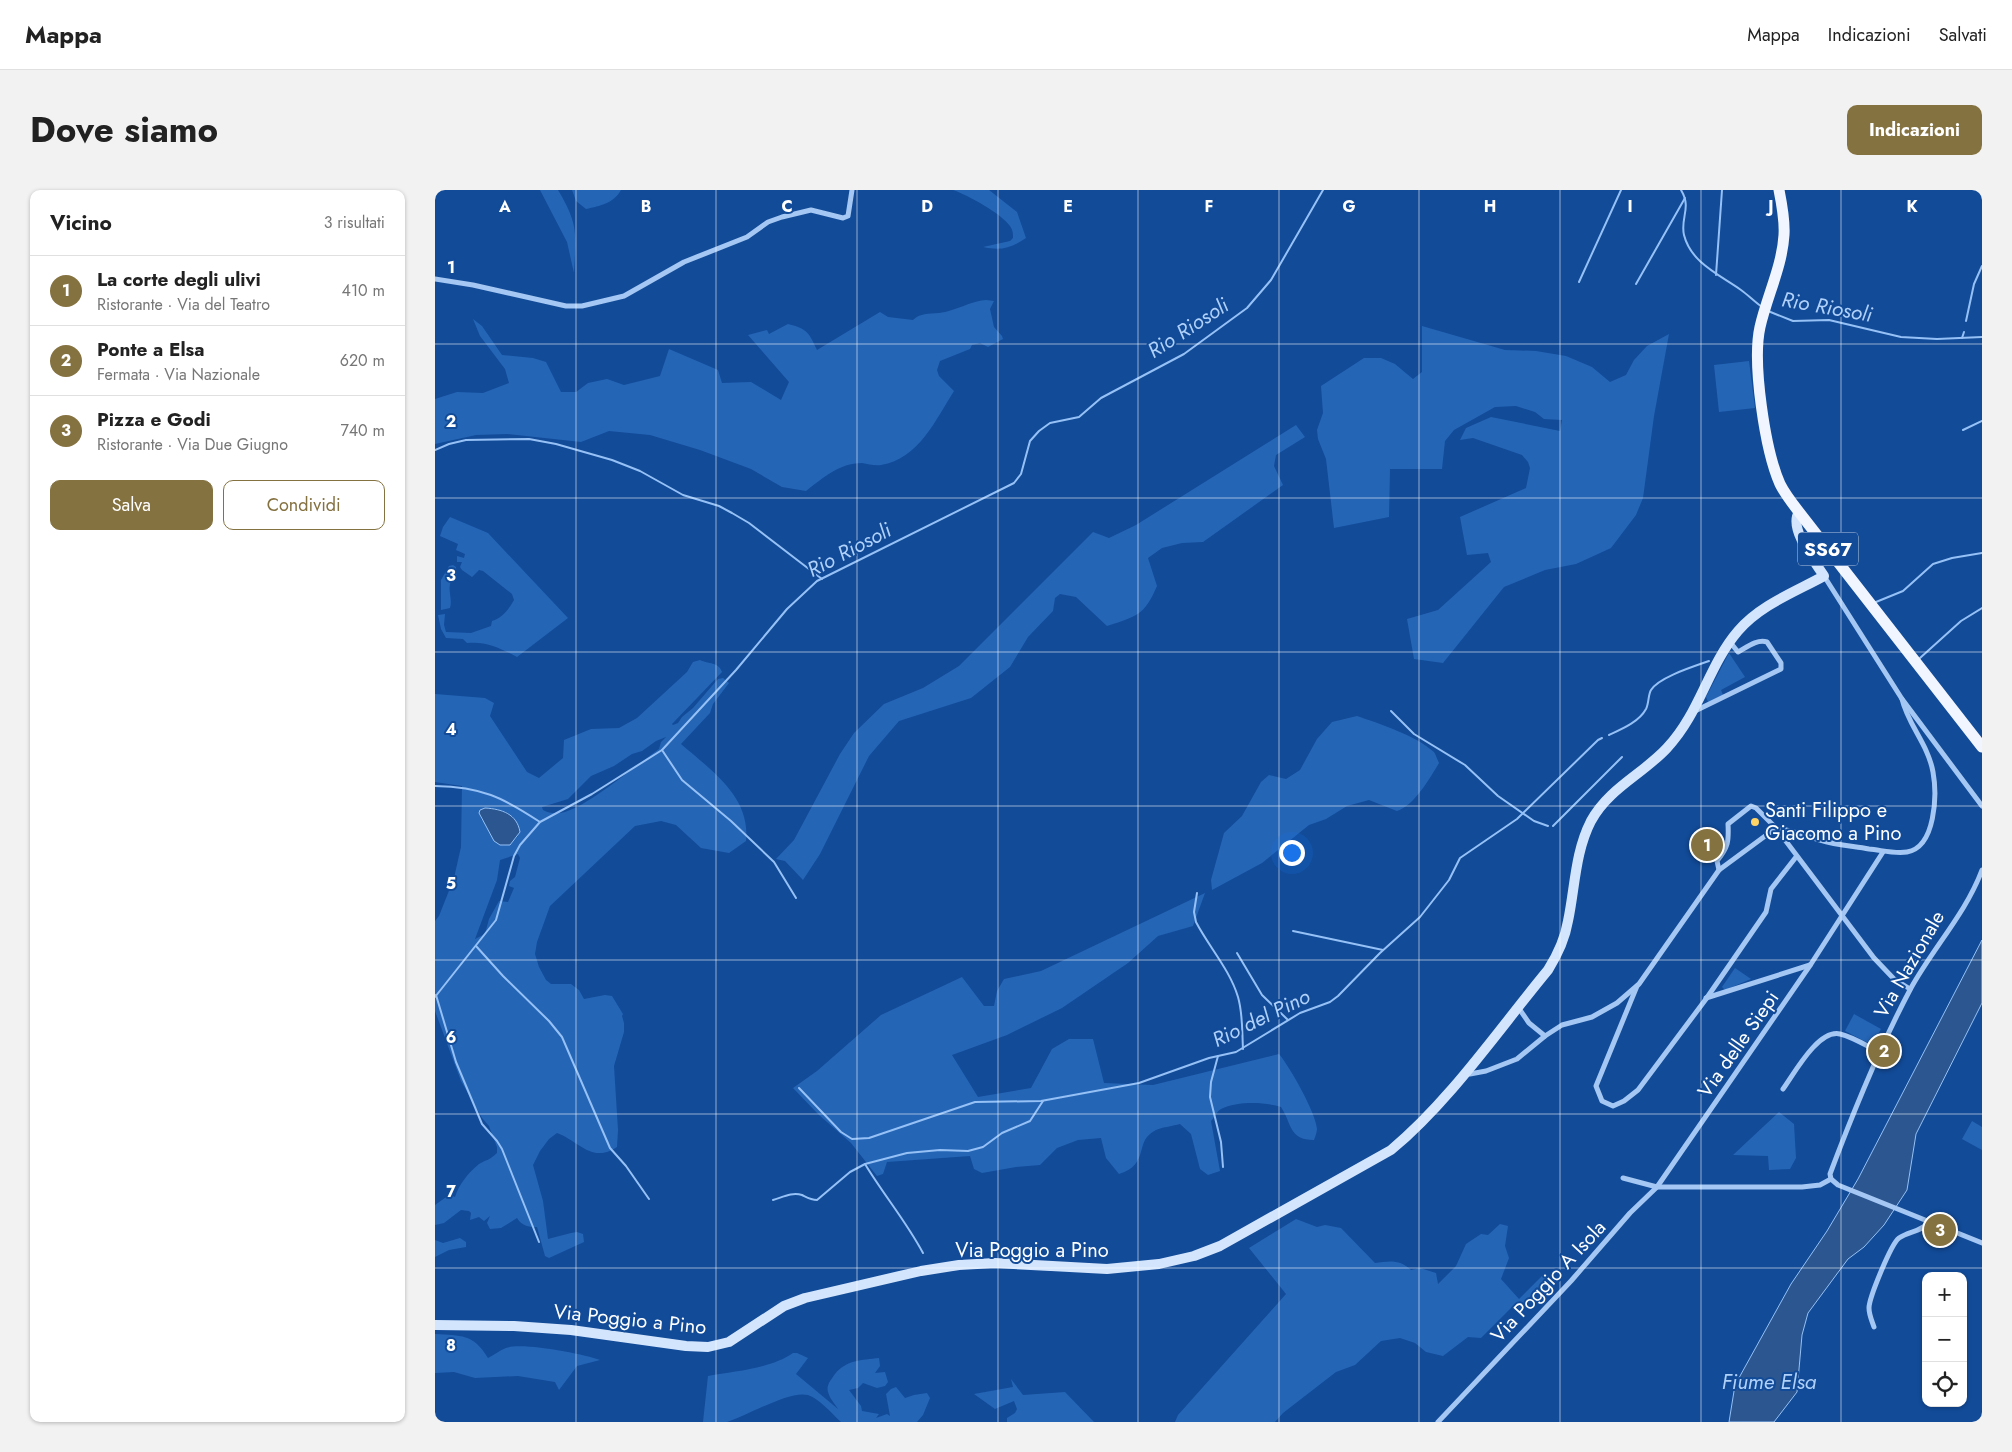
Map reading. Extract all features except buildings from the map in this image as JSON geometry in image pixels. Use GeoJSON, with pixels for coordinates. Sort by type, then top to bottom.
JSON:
{"type":"FeatureCollection","features":[{"type":"Feature","properties":{"kind":"main road","name":"SS67"},"geometry":{"type":"LineString","coordinates":[[1779,190],[1784,221],[1783,241],[1763,316],[1759,335],[1758,358],[1766,433],[1780,483],[1799,512],[1982,748]]}},
{"type":"Feature","properties":{"kind":"street"},"geometry":{"type":"LineString","coordinates":[[435,279],[473,285],[566,306],[603,302],[623,296],[684,262],[747,237],[768,222],[805,211],[817,211],[843,218],[848,216],[852,190]]}},
{"type":"Feature","properties":{"kind":"street"},"geometry":{"type":"LineString","coordinates":[[1799,512],[1795,518],[1796,526],[1801,538],[1824,576],[1902,699],[1982,806]]}},
{"type":"Feature","properties":{"kind":"street","name":"Via Poggio a Pino"},"geometry":{"type":"LineString","coordinates":[[435,1325],[514,1326],[571,1330],[686,1346],[708,1347],[729,1342],[784,1306],[805,1298],[921,1271],[995,1264],[1049,1264],[1107,1268],[1159,1264],[1194,1256],[1220,1246],[1391,1150],[1413,1132],[1465,1072],[1548,970],[1559,951],[1568,922],[1581,847],[1591,821],[1611,794],[1667,749],[1684,728],[1730,642],[1750,618],[1766,607],[1824,576]]}},
{"type":"Feature","properties":{"kind":"street"},"geometry":{"type":"LineString","coordinates":[[1694,711],[1781,669],[1781,663],[1767,642],[1754,643],[1738,652],[1730,642]]}},
{"type":"Feature","properties":{"kind":"street"},"geometry":{"type":"LineString","coordinates":[[1776,828],[1836,845],[1883,852],[1908,852],[1919,846],[1928,832],[1934,806],[1933,771],[1927,752],[1905,713],[1902,699]]}},
{"type":"Feature","properties":{"kind":"street"},"geometry":{"type":"LineString","coordinates":[[1719,870],[1717,861],[1725,852],[1729,842],[1728,824],[1747,808],[1751,806],[1756,808],[1776,828],[1874,958],[1894,979],[1910,989]]}},
{"type":"Feature","properties":{"kind":"street"},"geometry":{"type":"LineString","coordinates":[[1776,828],[1719,870],[1639,984],[1596,1086],[1602,1101],[1613,1106],[1624,1101],[1638,1090],[1767,912],[1771,889],[1796,857]]}},
{"type":"Feature","properties":{"kind":"street","name":"Via delle Siepi"},"geometry":{"type":"LineString","coordinates":[[1657,1187],[1811,964],[1883,852]]}},
{"type":"Feature","properties":{"kind":"street","name":"Via Nazionale"},"geometry":{"type":"LineString","coordinates":[[1831,1179],[1830,1174],[1849,1120],[1879,1052],[1910,989],[1950,927],[1982,870]]}},
{"type":"Feature","properties":{"kind":"street"},"geometry":{"type":"LineString","coordinates":[[1706,998],[1811,964]]}},
{"type":"Feature","properties":{"kind":"street"},"geometry":{"type":"LineString","coordinates":[[1465,1072],[1471,1074],[1486,1071],[1517,1059],[1562,1025],[1592,1017],[1604,1011],[1639,984]]}},
{"type":"Feature","properties":{"kind":"street"},"geometry":{"type":"LineString","coordinates":[[1518,1007],[1529,1023],[1545,1036]]}},
{"type":"Feature","properties":{"kind":"street"},"geometry":{"type":"LineString","coordinates":[[1783,1089],[1815,1045],[1824,1037],[1840,1034],[1879,1052]]}},
{"type":"Feature","properties":{"kind":"street"},"geometry":{"type":"LineString","coordinates":[[1623,1178],[1657,1187],[1802,1187],[1820,1185],[1831,1179],[1838,1185],[1982,1243]]}},
{"type":"Feature","properties":{"kind":"street","name":"Via Poggio A Isola"},"geometry":{"type":"LineString","coordinates":[[1438,1422],[1571,1281],[1630,1213],[1657,1187]]}},
{"type":"Feature","properties":{"kind":"street"},"geometry":{"type":"LineString","coordinates":[[1874,1327],[1869,1306],[1890,1251],[1897,1239],[1921,1229],[1929,1222]]}},
{"type":"Feature","properties":{"kind":"shaded area"},"geometry":{"type":"Polygon","coordinates":[[[540,190],[558,190],[570,212],[575,230],[574,273],[567,242],[540,190]]]}},
{"type":"Feature","properties":{"kind":"shaded area"},"geometry":{"type":"Polygon","coordinates":[[[572,190],[621,190],[611,201],[586,209],[576,201],[572,190]]]}},
{"type":"Feature","properties":{"kind":"shaded area"},"geometry":{"type":"Polygon","coordinates":[[[953,190],[989,190],[1017,212],[1026,238],[1006,248],[983,247],[1010,241],[1013,238],[1011,228],[1006,221],[976,200],[953,190]]]}},
{"type":"Feature","properties":{"kind":"shaded area"},"geometry":{"type":"Polygon","coordinates":[[[986,300],[994,301],[990,309],[994,327],[1003,339],[988,347],[980,343],[972,345],[970,349],[940,361],[937,370],[939,376],[954,391],[933,425],[916,446],[906,455],[894,461],[879,465],[854,464],[839,468],[806,491],[782,487],[751,469],[700,450],[650,435],[609,431],[581,442],[507,434],[476,435],[435,444],[435,399],[457,392],[483,393],[509,383],[505,369],[480,336],[473,319],[482,326],[502,355],[533,358],[546,362],[561,392],[576,392],[588,383],[607,379],[624,385],[660,376],[669,349],[718,370],[722,383],[751,382],[781,400],[789,382],[748,335],[767,330],[769,334],[788,324],[807,332],[817,350],[880,312],[888,317],[913,320],[922,315],[945,312],[986,300]]]}},
{"type":"Feature","properties":{"kind":"shaded area"},"geometry":{"type":"Polygon","coordinates":[[[1422,326],[1505,350],[1536,351],[1566,356],[1592,367],[1610,382],[1626,375],[1634,360],[1647,346],[1669,334],[1654,416],[1643,498],[1636,515],[1611,548],[1576,564],[1545,570],[1504,587],[1443,663],[1414,659],[1407,619],[1438,610],[1491,562],[1488,553],[1467,555],[1460,517],[1526,488],[1530,468],[1522,455],[1473,438],[1460,440],[1466,428],[1491,417],[1560,431],[1562,420],[1544,419],[1535,412],[1516,406],[1495,407],[1454,430],[1445,441],[1442,469],[1390,469],[1389,517],[1334,528],[1326,459],[1318,439],[1317,430],[1323,413],[1321,386],[1364,358],[1381,358],[1395,364],[1413,379],[1422,372],[1422,326]]]}},
{"type":"Feature","properties":{"kind":"shaded area"},"geometry":{"type":"Polygon","coordinates":[[[1749,361],[1755,408],[1719,412],[1714,365],[1749,361]]]}},
{"type":"Feature","properties":{"kind":"shaded area"},"geometry":{"type":"Polygon","coordinates":[[[1296,425],[1305,437],[1276,455],[1274,466],[1283,485],[1203,542],[1182,543],[1162,548],[1148,558],[1157,586],[1148,604],[1138,614],[1107,626],[1076,597],[1060,594],[1055,598],[1053,611],[1028,637],[1010,667],[971,698],[899,721],[869,756],[820,854],[803,880],[785,861],[776,859],[794,840],[840,754],[854,733],[884,704],[923,688],[959,666],[1093,532],[1109,538],[1136,525],[1296,425]]]}},
{"type":"Feature","properties":{"kind":"shaded area"},"geometry":{"type":"Polygon","coordinates":[[[450,517],[488,533],[568,618],[517,657],[487,644],[467,643],[463,639],[446,638],[441,629],[438,615],[445,614],[444,625],[446,632],[471,633],[491,626],[492,621],[505,613],[514,600],[512,594],[483,571],[479,570],[472,577],[462,570],[460,567],[462,562],[457,562],[457,556],[464,558],[465,554],[456,550],[458,544],[440,536],[443,527],[450,517]]]}},
{"type":"Feature","properties":{"kind":"shaded area"},"geometry":{"type":"Polygon","coordinates":[[[453,565],[456,567],[457,579],[451,581],[450,584],[450,608],[441,610],[441,580],[449,566],[453,565]]]}},
{"type":"Feature","properties":{"kind":"shaded area"},"geometry":{"type":"Polygon","coordinates":[[[1729,653],[1745,677],[1721,690],[1723,695],[1708,702],[1706,697],[1729,653]]]}},
{"type":"Feature","properties":{"kind":"shaded area"},"geometry":{"type":"Polygon","coordinates":[[[700,660],[713,664],[718,666],[722,672],[672,724],[678,723],[718,679],[723,678],[729,683],[713,704],[710,713],[681,744],[705,764],[736,798],[746,825],[746,841],[729,853],[701,848],[676,825],[661,821],[635,826],[550,906],[537,942],[535,954],[546,980],[551,984],[571,984],[579,990],[584,999],[605,995],[612,996],[623,1014],[624,1032],[614,1066],[618,1130],[617,1147],[608,1152],[593,1152],[557,1133],[549,1139],[540,1151],[533,1165],[543,1201],[548,1239],[577,1232],[583,1234],[584,1242],[549,1258],[545,1256],[537,1227],[525,1225],[517,1218],[501,1228],[490,1229],[487,1223],[490,1216],[484,1221],[479,1217],[470,1220],[471,1213],[461,1210],[444,1223],[435,1225],[435,1205],[449,1195],[455,1197],[459,1187],[468,1175],[479,1164],[497,1153],[497,1147],[489,1126],[482,1118],[461,1081],[435,1011],[435,921],[439,916],[454,878],[461,847],[462,786],[435,782],[435,694],[485,698],[494,703],[490,716],[527,772],[539,778],[563,758],[564,740],[591,729],[619,728],[637,718],[687,672],[693,662],[700,660]],[[666,737],[656,741],[642,751],[632,754],[614,766],[591,776],[568,799],[542,807],[543,810],[551,813],[562,813],[576,808],[613,784],[659,749],[661,742],[666,737]],[[485,808],[480,810],[481,819],[510,845],[518,836],[518,829],[513,818],[504,811],[485,808]],[[518,854],[500,860],[497,880],[475,939],[485,934],[489,919],[499,901],[508,902],[514,888],[509,886],[510,881],[515,877],[520,858],[518,854]]]}},
{"type":"Feature","properties":{"kind":"shaded area"},"geometry":{"type":"Polygon","coordinates":[[[1357,716],[1407,735],[1434,752],[1439,763],[1415,798],[1397,811],[1369,800],[1347,806],[1326,819],[1309,825],[1262,863],[1212,890],[1211,880],[1224,833],[1242,816],[1261,782],[1269,775],[1286,779],[1300,770],[1317,739],[1332,722],[1357,716]]]}},
{"type":"Feature","properties":{"kind":"shaded area"},"geometry":{"type":"Polygon","coordinates":[[[1205,893],[1193,926],[1158,936],[1128,963],[1062,1008],[1007,1035],[952,1055],[978,1097],[1031,1088],[1052,1049],[1069,1039],[1093,1039],[1104,1083],[1153,1085],[1279,1054],[1296,1079],[1312,1112],[1317,1129],[1314,1140],[1295,1134],[1281,1107],[1259,1103],[1243,1104],[1221,1109],[1211,1121],[1220,1171],[1208,1175],[1200,1169],[1191,1134],[1180,1124],[1156,1130],[1149,1135],[1145,1140],[1139,1159],[1129,1170],[1119,1174],[1106,1158],[1101,1138],[1078,1140],[1057,1148],[1040,1165],[982,1173],[974,1169],[970,1156],[887,1162],[883,1174],[877,1176],[851,1143],[819,1115],[793,1088],[817,1071],[881,1015],[962,977],[984,1006],[994,1006],[997,991],[1004,979],[1041,971],[1205,893]]]}},
{"type":"Feature","properties":{"kind":"shaded area"},"geometry":{"type":"Polygon","coordinates":[[[1735,968],[1751,979],[1725,990],[1722,987],[1735,968]]]}},
{"type":"Feature","properties":{"kind":"shaded area"},"geometry":{"type":"Polygon","coordinates":[[[1854,1014],[1881,1029],[1872,1045],[1845,1031],[1854,1014]]]}},
{"type":"Feature","properties":{"kind":"shaded area"},"geometry":{"type":"Polygon","coordinates":[[[1779,1112],[1794,1124],[1796,1158],[1790,1169],[1769,1170],[1768,1156],[1733,1155],[1779,1112]]]}},
{"type":"Feature","properties":{"kind":"shaded area"},"geometry":{"type":"Polygon","coordinates":[[[1972,1121],[1982,1127],[1982,1150],[1962,1139],[1972,1121]]]}},
{"type":"Feature","properties":{"kind":"shaded area"},"geometry":{"type":"Polygon","coordinates":[[[1296,1219],[1317,1227],[1325,1225],[1341,1228],[1375,1263],[1398,1262],[1411,1270],[1420,1268],[1436,1273],[1438,1284],[1456,1266],[1466,1244],[1481,1234],[1488,1235],[1500,1224],[1508,1226],[1505,1246],[1509,1258],[1501,1279],[1519,1299],[1543,1275],[1547,1279],[1517,1310],[1512,1307],[1481,1338],[1468,1337],[1443,1356],[1426,1352],[1415,1343],[1400,1338],[1381,1341],[1355,1365],[1336,1372],[1283,1413],[1275,1422],[1175,1422],[1178,1415],[1286,1294],[1249,1248],[1296,1219]]]}},
{"type":"Feature","properties":{"kind":"shaded area"},"geometry":{"type":"Polygon","coordinates":[[[460,1238],[466,1242],[466,1247],[449,1250],[435,1257],[435,1240],[443,1243],[460,1238]]]}},
{"type":"Feature","properties":{"kind":"shaded area"},"geometry":{"type":"Polygon","coordinates":[[[435,1334],[466,1337],[477,1344],[488,1358],[506,1348],[525,1346],[567,1352],[600,1360],[577,1366],[559,1390],[555,1382],[518,1376],[475,1378],[454,1372],[435,1373],[435,1334]]]}},
{"type":"Feature","properties":{"kind":"shaded area"},"geometry":{"type":"Polygon","coordinates":[[[793,1353],[808,1358],[796,1374],[838,1409],[828,1392],[829,1383],[839,1369],[849,1363],[867,1359],[879,1358],[880,1366],[875,1373],[885,1372],[888,1382],[885,1386],[877,1388],[863,1383],[858,1388],[849,1390],[861,1406],[862,1411],[879,1414],[876,1418],[887,1414],[890,1416],[886,1394],[896,1387],[905,1398],[927,1393],[930,1398],[923,1415],[917,1422],[841,1422],[817,1400],[808,1395],[800,1395],[779,1400],[727,1422],[703,1422],[708,1376],[763,1366],[774,1363],[793,1353]]]}},
{"type":"Feature","properties":{"kind":"shaded area"},"geometry":{"type":"Polygon","coordinates":[[[1011,1379],[1023,1395],[1065,1392],[1094,1422],[1007,1422],[1007,1418],[1015,1413],[1017,1409],[1014,1401],[995,1409],[974,1394],[1013,1387],[1011,1379]]]}},
{"type":"Feature","properties":{"kind":"water"},"geometry":{"type":"Polygon","coordinates":[[[485,808],[503,811],[516,821],[520,832],[510,845],[500,845],[494,841],[479,813],[480,810],[485,808]]]}},
{"type":"Feature","properties":{"kind":"water","name":"Fiume Elsa"},"geometry":{"type":"Polygon","coordinates":[[[1982,940],[1982,1003],[1916,1134],[1907,1190],[1884,1225],[1864,1247],[1848,1259],[1808,1313],[1802,1335],[1797,1392],[1774,1422],[1729,1422],[1735,1385],[1791,1284],[1827,1231],[1858,1179],[1982,940]]]}},
{"type":"Feature","properties":{"kind":"waterway","name":"Rio Riosoli"},"geometry":{"type":"LineString","coordinates":[[435,997],[496,920],[514,856],[520,845],[540,822],[592,794],[662,750],[736,670],[787,609],[817,581],[1014,483],[1021,474],[1030,441],[1039,431],[1050,423],[1079,417],[1101,398],[1184,354],[1247,308],[1271,280],[1323,190]]}},
{"type":"Feature","properties":{"kind":"waterway"},"geometry":{"type":"LineString","coordinates":[[1579,282],[1621,190]]}},
{"type":"Feature","properties":{"kind":"waterway","name":"Rio Riosoli"},"geometry":{"type":"LineString","coordinates":[[1681,190],[1686,202],[1683,223],[1684,235],[1693,253],[1707,267],[1762,307]]}},
{"type":"Feature","properties":{"kind":"waterway"},"geometry":{"type":"LineString","coordinates":[[1716,275],[1722,190]]}},
{"type":"Feature","properties":{"kind":"waterway"},"geometry":{"type":"LineString","coordinates":[[1636,284],[1685,198]]}},
{"type":"Feature","properties":{"kind":"waterway"},"geometry":{"type":"LineString","coordinates":[[1966,321],[1974,284],[1982,266]]}},
{"type":"Feature","properties":{"kind":"waterway","name":"Rio Riosoli"},"geometry":{"type":"LineString","coordinates":[[1768,311],[1793,321],[1829,320],[1901,337],[1937,339],[1982,337]]}},
{"type":"Feature","properties":{"kind":"waterway","name":"Rio Riosoli"},"geometry":{"type":"LineString","coordinates":[[1962,338],[1964,332]]}},
{"type":"Feature","properties":{"kind":"waterway"},"geometry":{"type":"LineString","coordinates":[[1963,430],[1982,421]]}},
{"type":"Feature","properties":{"kind":"waterway"},"geometry":{"type":"LineString","coordinates":[[435,450],[466,440],[529,439],[556,444],[612,460],[640,471],[683,495],[719,506],[732,513],[749,523],[822,579]]}},
{"type":"Feature","properties":{"kind":"waterway","name":"Rio del Pino"},"geometry":{"type":"LineString","coordinates":[[1876,602],[1903,591],[1933,564],[1952,558],[1982,553]]}},
{"type":"Feature","properties":{"kind":"waterway"},"geometry":{"type":"LineString","coordinates":[[1920,658],[1961,621],[1982,608]]}},
{"type":"Feature","properties":{"kind":"waterway","name":"Rio del Pino"},"geometry":{"type":"LineString","coordinates":[[1609,735],[1630,725],[1643,714],[1647,707],[1650,692],[1655,685],[1678,673],[1709,661]]}},
{"type":"Feature","properties":{"kind":"waterway"},"geometry":{"type":"LineString","coordinates":[[1391,711],[1414,734],[1465,765],[1498,796],[1534,821],[1548,826]]}},
{"type":"Feature","properties":{"kind":"waterway","name":"Rio del Pino"},"geometry":{"type":"LineString","coordinates":[[799,1088],[841,1132],[852,1139],[869,1138],[975,1102],[1041,1101],[1139,1083],[1209,1058],[1236,1052],[1300,1013],[1330,1002],[1338,996],[1380,953],[1420,917],[1449,880],[1460,858],[1517,819],[1602,738]]}},
{"type":"Feature","properties":{"kind":"waterway"},"geometry":{"type":"LineString","coordinates":[[662,750],[682,780],[731,821],[774,862],[796,898]]}},
{"type":"Feature","properties":{"kind":"waterway"},"geometry":{"type":"LineString","coordinates":[[1553,826],[1622,757]]}},
{"type":"Feature","properties":{"kind":"waterway"},"geometry":{"type":"LineString","coordinates":[[435,786],[479,791],[491,795],[540,822]]}},
{"type":"Feature","properties":{"kind":"waterway"},"geometry":{"type":"LineString","coordinates":[[1197,893],[1194,912],[1196,922],[1230,977],[1240,1003],[1243,1049]]}},
{"type":"Feature","properties":{"kind":"waterway"},"geometry":{"type":"LineString","coordinates":[[1293,931],[1383,950]]}},
{"type":"Feature","properties":{"kind":"waterway"},"geometry":{"type":"LineString","coordinates":[[476,946],[503,976],[549,1021],[562,1037],[610,1148],[626,1166],[649,1199]]}},
{"type":"Feature","properties":{"kind":"waterway"},"geometry":{"type":"LineString","coordinates":[[1237,953],[1262,995],[1288,1020]]}},
{"type":"Feature","properties":{"kind":"waterway"},"geometry":{"type":"LineString","coordinates":[[436,995],[456,1062],[482,1124],[502,1149],[539,1242]]}},
{"type":"Feature","properties":{"kind":"waterway"},"geometry":{"type":"LineString","coordinates":[[1218,1056],[1211,1082],[1210,1097],[1221,1142],[1223,1167]]}},
{"type":"Feature","properties":{"kind":"waterway","name":"Rio del Pino"},"geometry":{"type":"LineString","coordinates":[[773,1200],[795,1194],[817,1200],[850,1172],[865,1164],[907,1153],[940,1150],[968,1151],[983,1147],[1002,1133],[1030,1121],[1043,1101]]}},
{"type":"Feature","properties":{"kind":"waterway"},"geometry":{"type":"LineString","coordinates":[[865,1164],[923,1253]]}},
{"type":"Feature","properties":{"kind":"place","name":"Santi Filippo e Giacomo a Pino"},"geometry":{"type":"Point","coordinates":[1755,822]}},
{"type":"Feature","properties":{"kind":"place","name":"La corte degli ulivi"},"geometry":{"type":"Point","coordinates":[1707,845]}},
{"type":"Feature","properties":{"kind":"place","name":"Ponte a Elsa"},"geometry":{"type":"Point","coordinates":[1884,1051]}},
{"type":"Feature","properties":{"kind":"place","name":"Pizza e Godi"},"geometry":{"type":"Point","coordinates":[1940,1230]}}]}
